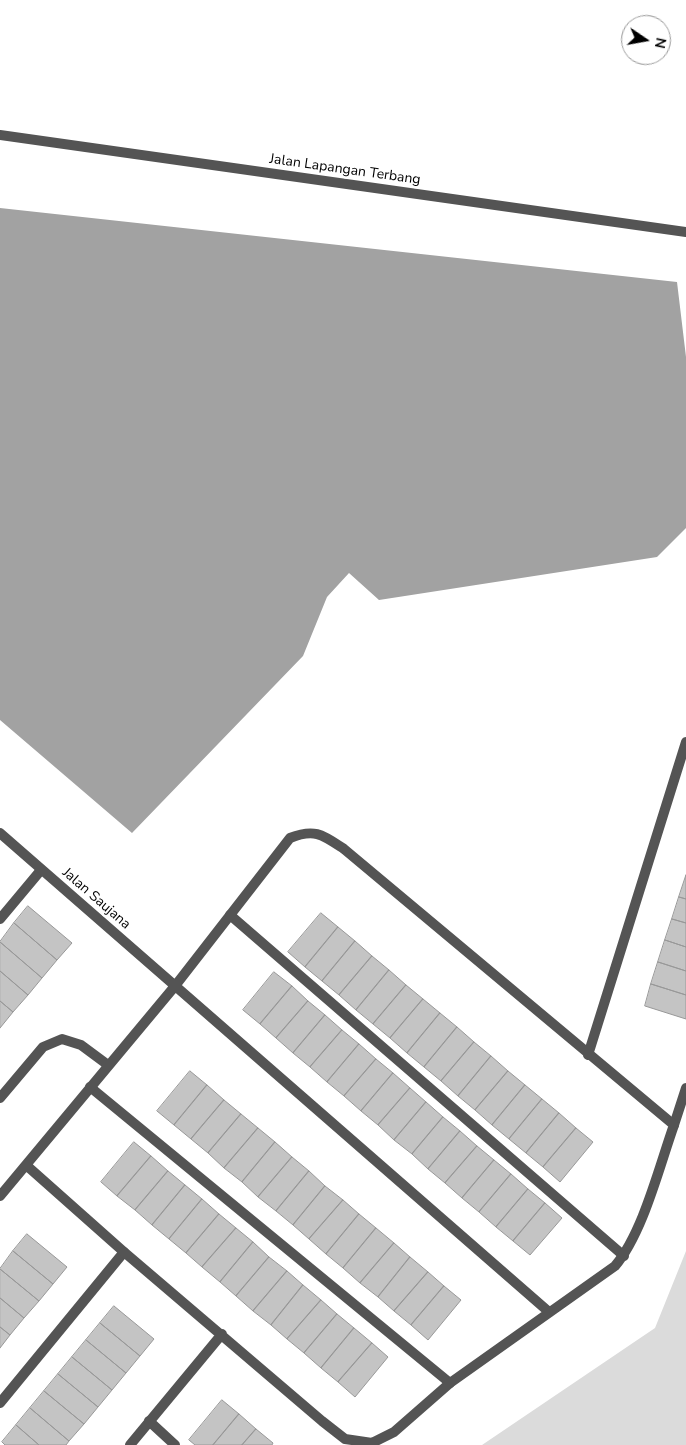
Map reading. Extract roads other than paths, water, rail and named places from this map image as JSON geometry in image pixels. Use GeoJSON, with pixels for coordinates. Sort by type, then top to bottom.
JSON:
{"type":"FeatureCollection","features":[{"type":"Feature","properties":{"kind":"street","name":"Jalan Lapangan Terbang"},"geometry":{"type":"LineString","coordinates":[[0,135],[686,232]]}},
{"type":"Feature","properties":{"kind":"street"},"geometry":{"type":"LineString","coordinates":[[588,1055],[686,742]]}},
{"type":"Feature","properties":{"kind":"street"},"geometry":{"type":"LineString","coordinates":[[0,1196],[175,986],[290,838],[306,832],[326,837],[344,849],[674,1125]]}},
{"type":"Feature","properties":{"kind":"street","name":"Jalan Saujana"},"geometry":{"type":"LineString","coordinates":[[0,833],[549,1312]]}},
{"type":"Feature","properties":{"kind":"street"},"geometry":{"type":"LineString","coordinates":[[0,919],[42,870]]}},
{"type":"Feature","properties":{"kind":"street"},"geometry":{"type":"LineString","coordinates":[[230,915],[624,1256]]}},
{"type":"Feature","properties":{"kind":"street"},"geometry":{"type":"LineString","coordinates":[[0,1098],[43,1047],[62,1039],[81,1045],[108,1065]]}},
{"type":"Feature","properties":{"kind":"street"},"geometry":{"type":"LineString","coordinates":[[90,1087],[450,1383]]}},
{"type":"Feature","properties":{"kind":"street"},"geometry":{"type":"LineString","coordinates":[[26,1165],[124,1252],[345,1439],[372,1443],[394,1432],[450,1383],[615,1266],[624,1256],[636,1230],[686,1088]]}},
{"type":"Feature","properties":{"kind":"street"},"geometry":{"type":"LineString","coordinates":[[0,1403],[124,1252]]}},
{"type":"Feature","properties":{"kind":"street"},"geometry":{"type":"LineString","coordinates":[[130,1445],[222,1334]]}},
{"type":"Feature","properties":{"kind":"street"},"geometry":{"type":"LineString","coordinates":[[149,1421],[175,1445]]}}]}
